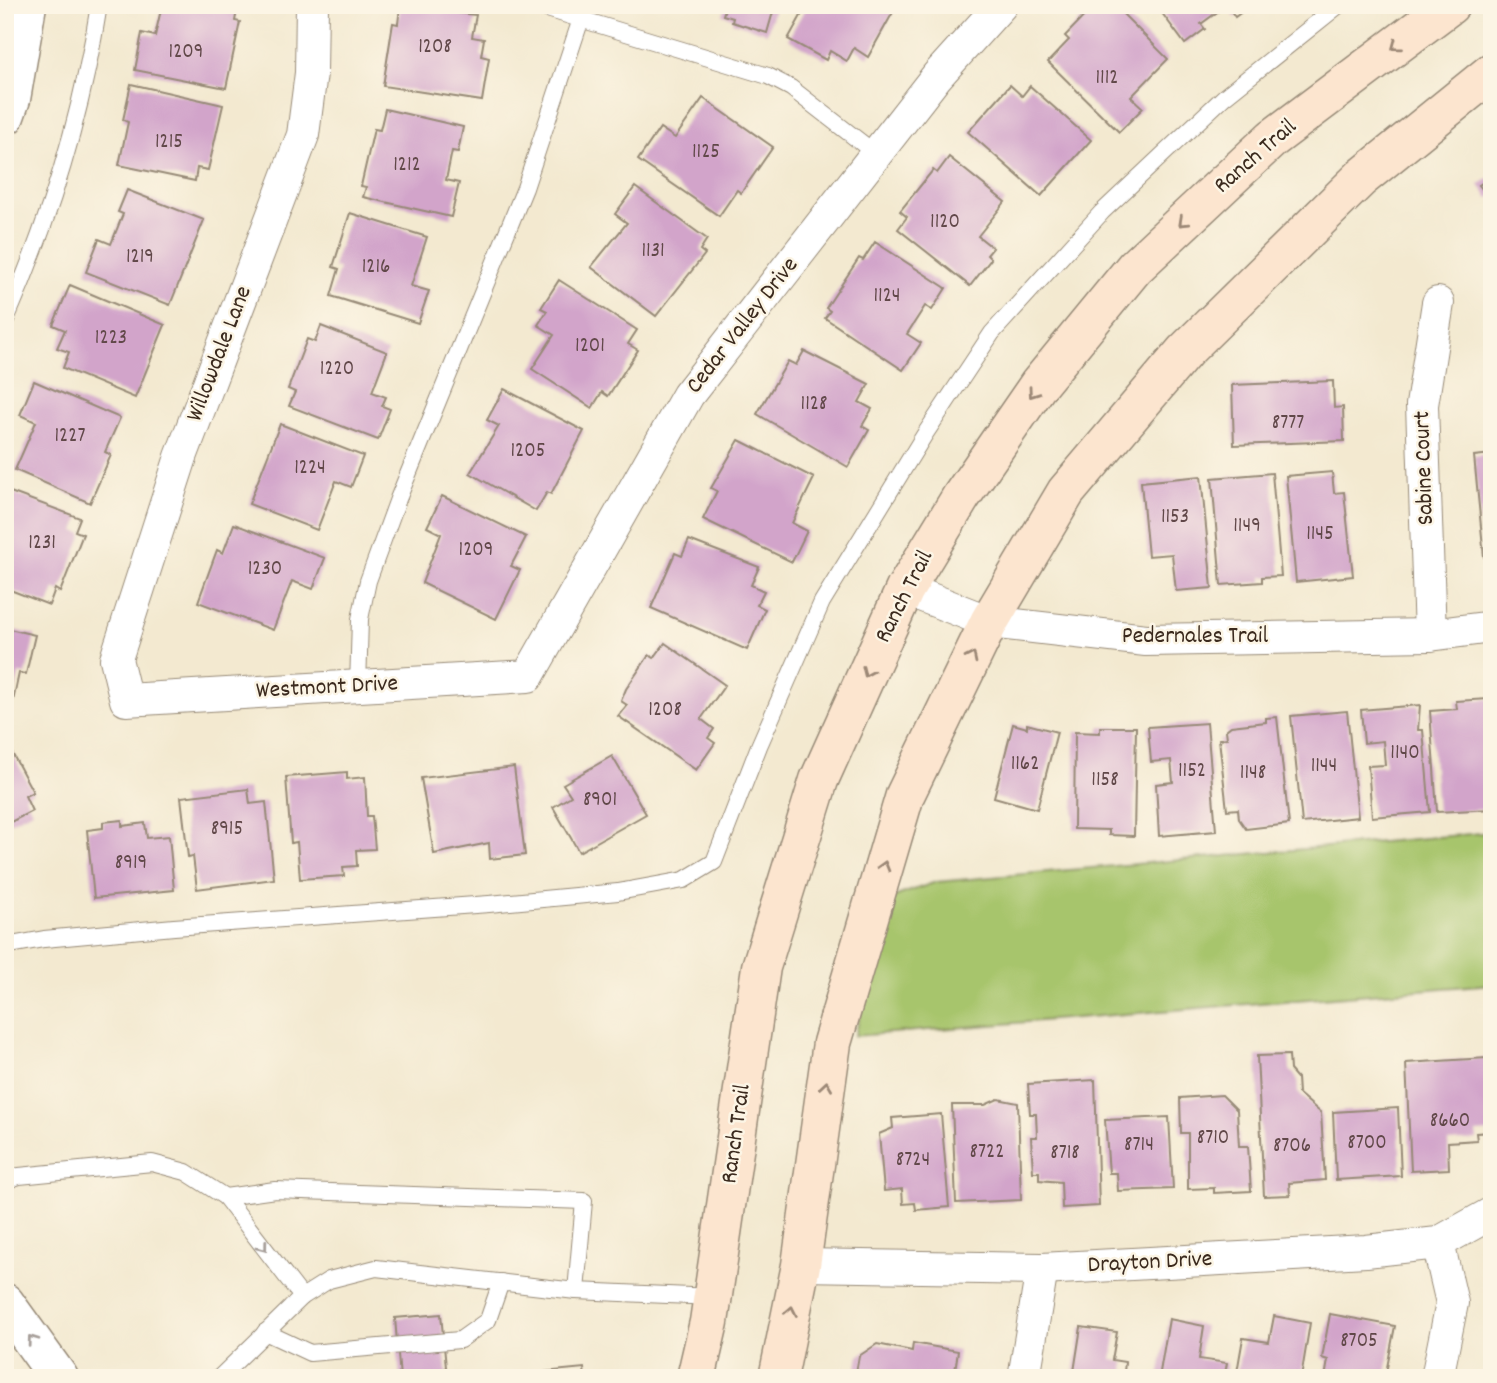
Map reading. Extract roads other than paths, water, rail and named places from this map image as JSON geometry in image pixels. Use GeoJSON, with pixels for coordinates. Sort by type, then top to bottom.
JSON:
{"type":"FeatureCollection","features":[{"type":"Feature","properties":{"kind":"main road","name":"Ranch Trail"},"geometry":{"type":"LineString","coordinates":[[696,1378],[713,1297],[761,967],[819,780],[905,589],[961,497],[1040,384],[1135,267],[1273,138],[1450,5]]}},
{"type":"Feature","properties":{"kind":"main road"},"geometry":{"type":"LineString","coordinates":[[778,1378],[800,1265],[832,1043],[905,795],[989,622],[1066,492],[1185,351],[1361,178],[1492,72]]}},
{"type":"Feature","properties":{"kind":"street"},"geometry":{"type":"LineString","coordinates":[[5,116],[12,99],[27,5]]}},
{"type":"Feature","properties":{"kind":"street","name":"Willowdale Lane"},"geometry":{"type":"LineString","coordinates":[[126,701],[116,659],[181,457],[303,135],[311,73],[312,5]]}},
{"type":"Feature","properties":{"kind":"street","name":"Cedar Valley Drive"},"geometry":{"type":"LineString","coordinates":[[528,676],[688,396],[937,75],[1001,5]]}},
{"type":"Feature","properties":{"kind":"street","name":"Sabine Court"},"geometry":{"type":"LineString","coordinates":[[1430,635],[1422,405],[1438,303]]}},
{"type":"Feature","properties":{"kind":"street","name":"Pedernales Trail"},"geometry":{"type":"LineString","coordinates":[[905,589],[989,622],[1146,640],[1430,635],[1492,627]]}},
{"type":"Feature","properties":{"kind":"street","name":"Westmont Drive"},"geometry":{"type":"LineString","coordinates":[[126,701],[528,676]]}},
{"type":"Feature","properties":{"kind":"street","name":"Drayton Drive"},"geometry":{"type":"LineString","coordinates":[[800,1265],[1042,1269],[1366,1251],[1438,1242],[1492,1213]]}},
{"type":"Feature","properties":{"kind":"street"},"geometry":{"type":"LineString","coordinates":[[1437,1378],[1452,1303],[1438,1242]]}},
{"type":"Feature","properties":{"kind":"street"},"geometry":{"type":"LineString","coordinates":[[1024,1378],[1042,1269]]}},
{"type":"Feature","properties":{"kind":"street"},"geometry":{"type":"LineString","coordinates":[[5,1303],[59,1378]]}},
{"type":"Feature","properties":{"kind":"lane"},"geometry":{"type":"LineString","coordinates":[[5,322],[24,279],[57,183],[90,66],[99,5]]}},
{"type":"Feature","properties":{"kind":"lane"},"geometry":{"type":"LineString","coordinates":[[534,5],[768,76],[791,88],[876,154]]}},
{"type":"Feature","properties":{"kind":"lane"},"geometry":{"type":"LineString","coordinates":[[5,946],[174,927],[618,892],[684,880],[714,862],[759,746],[822,602],[925,434],[992,333],[1113,202],[1224,97],[1339,5]]}},
{"type":"Feature","properties":{"kind":"lane"},"geometry":{"type":"LineString","coordinates":[[358,687],[360,619],[368,581],[398,499],[525,188],[581,19]]}},
{"type":"Feature","properties":{"kind":"lane"},"geometry":{"type":"LineString","coordinates":[[5,1181],[19,1176],[152,1163],[186,1172],[225,1197],[302,1297]]}},
{"type":"Feature","properties":{"kind":"lane"},"geometry":{"type":"LineString","coordinates":[[225,1197],[275,1189],[584,1201],[576,1291]]}},
{"type":"Feature","properties":{"kind":"lane"},"geometry":{"type":"LineString","coordinates":[[219,1378],[302,1297],[329,1280],[376,1268],[576,1291],[713,1297]]}},
{"type":"Feature","properties":{"kind":"lane"},"geometry":{"type":"LineString","coordinates":[[265,1332],[310,1353],[460,1340],[488,1321],[501,1282]]}}]}
